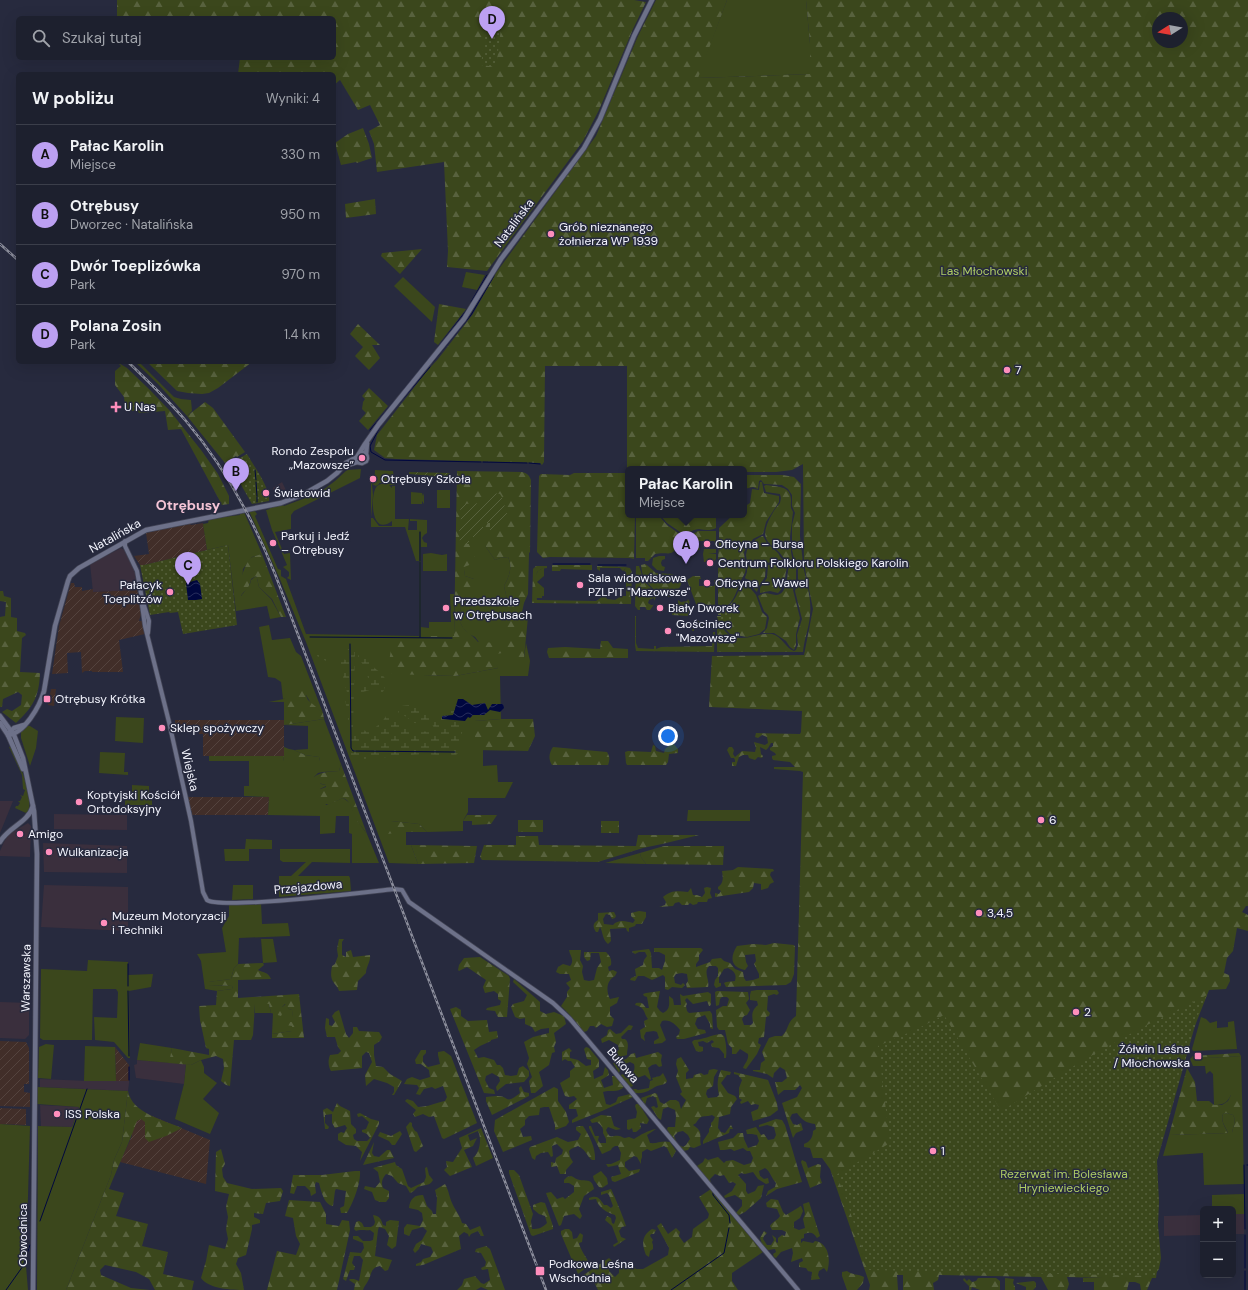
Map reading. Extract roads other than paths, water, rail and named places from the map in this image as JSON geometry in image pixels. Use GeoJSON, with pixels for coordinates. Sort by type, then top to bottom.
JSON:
{"type":"FeatureCollection","features":[{"type":"Feature","properties":{"kind":"main road","name":"Natalińska"},"geometry":{"type":"LineString","coordinates":[[12,733],[24,725],[38,708],[43,697],[55,626],[70,576],[79,568],[125,541],[155,527],[284,502],[315,489],[332,478],[347,462],[361,457],[365,444],[379,424],[464,319],[501,259],[591,137],[600,119],[634,36],[652,0]]}},
{"type":"Feature","properties":{"kind":"main road","name":"Warszawska"},"geometry":{"type":"LineString","coordinates":[[0,716],[12,733],[22,753],[36,823],[37,862],[34,1180]]}},
{"type":"Feature","properties":{"kind":"main road","name":"Warszawska"},"geometry":{"type":"LineString","coordinates":[[0,723],[8,735],[27,777]]}},
{"type":"Feature","properties":{"kind":"main road"},"geometry":{"type":"LineString","coordinates":[[8,735],[12,733]]}},
{"type":"Feature","properties":{"kind":"main road"},"geometry":{"type":"LineString","coordinates":[[28,819],[33,804]]}},
{"type":"Feature","properties":{"kind":"main road"},"geometry":{"type":"LineString","coordinates":[[0,842],[8,831],[35,813]]}},
{"type":"Feature","properties":{"kind":"main road"},"geometry":{"type":"LineString","coordinates":[[28,819],[36,823]]}},
{"type":"Feature","properties":{"kind":"main road","name":"Obwodnica"},"geometry":{"type":"LineString","coordinates":[[33,1290],[34,1180]]}},
{"type":"Feature","properties":{"kind":"street","name":"Wiejska"},"geometry":{"type":"LineString","coordinates":[[125,541],[125,546],[138,571],[142,605],[191,821],[204,894],[208,901],[217,903]]}},
{"type":"Feature","properties":{"kind":"street","name":"Przejazdowa"},"geometry":{"type":"LineString","coordinates":[[217,903],[256,902],[401,889]]}},
{"type":"Feature","properties":{"kind":"street","name":"Bukowa"},"geometry":{"type":"LineString","coordinates":[[401,889],[409,902],[553,1002],[570,1019],[798,1290]]}},
{"type":"Feature","properties":{"kind":"water"},"geometry":{"type":"Polygon","coordinates":[[[197,580],[200,584],[202,599],[188,600],[186,583],[197,580]]]}},
{"type":"Feature","properties":{"kind":"water"},"geometry":{"type":"Polygon","coordinates":[[[458,699],[463,699],[472,705],[485,703],[488,710],[492,704],[503,704],[504,708],[500,712],[490,710],[484,715],[473,715],[470,718],[468,717],[465,721],[442,719],[442,716],[453,715],[458,699]]]}},
{"type":"Feature","properties":{"kind":"waterway"},"geometry":{"type":"LineString","coordinates":[[471,302],[487,275]]}},
{"type":"Feature","properties":{"kind":"waterway"},"geometry":{"type":"LineString","coordinates":[[432,363],[471,315],[494,276]]}},
{"type":"Feature","properties":{"kind":"waterway"},"geometry":{"type":"LineString","coordinates":[[438,347],[469,307]]}},
{"type":"Feature","properties":{"kind":"waterway"},"geometry":{"type":"LineString","coordinates":[[404,389],[430,357]]}},
{"type":"Feature","properties":{"kind":"waterway"},"geometry":{"type":"LineString","coordinates":[[430,367],[381,425],[370,446],[371,452],[385,460],[481,462]]}},
{"type":"Feature","properties":{"kind":"waterway"},"geometry":{"type":"LineString","coordinates":[[370,430],[396,399]]}},
{"type":"Feature","properties":{"kind":"waterway"},"geometry":{"type":"LineString","coordinates":[[483,462],[527,463]]}},
{"type":"Feature","properties":{"kind":"waterway"},"geometry":{"type":"LineString","coordinates":[[529,463],[540,464]]}},
{"type":"Feature","properties":{"kind":"waterway"},"geometry":{"type":"LineString","coordinates":[[255,470],[256,480]]}},
{"type":"Feature","properties":{"kind":"waterway"},"geometry":{"type":"LineString","coordinates":[[256,482],[257,496]]}},
{"type":"Feature","properties":{"kind":"waterway"},"geometry":{"type":"LineString","coordinates":[[257,497],[257,502]]}},
{"type":"Feature","properties":{"kind":"waterway"},"geometry":{"type":"LineString","coordinates":[[420,532],[420,561]]}},
{"type":"Feature","properties":{"kind":"waterway"},"geometry":{"type":"LineString","coordinates":[[420,562],[420,637]]}},
{"type":"Feature","properties":{"kind":"waterway"},"geometry":{"type":"LineString","coordinates":[[553,564],[590,564]]}},
{"type":"Feature","properties":{"kind":"waterway"},"geometry":{"type":"LineString","coordinates":[[598,565],[626,565]]}},
{"type":"Feature","properties":{"kind":"waterway"},"geometry":{"type":"LineString","coordinates":[[310,637],[452,638]]}},
{"type":"Feature","properties":{"kind":"waterway"},"geometry":{"type":"LineString","coordinates":[[350,644],[351,748],[353,751],[455,752]]}},
{"type":"Feature","properties":{"kind":"waterway"},"geometry":{"type":"LineString","coordinates":[[128,964],[128,986]]}},
{"type":"Feature","properties":{"kind":"waterway"},"geometry":{"type":"LineString","coordinates":[[128,991],[129,1056]]}},
{"type":"Feature","properties":{"kind":"waterway"},"geometry":{"type":"LineString","coordinates":[[129,1067],[129,1080]]}},
{"type":"Feature","properties":{"kind":"waterway"},"geometry":{"type":"LineString","coordinates":[[40,1221],[87,1089]]}},
{"type":"Feature","properties":{"kind":"waterway"},"geometry":{"type":"LineString","coordinates":[[1244,1165],[1245,1229]]}},
{"type":"Feature","properties":{"kind":"waterway"},"geometry":{"type":"LineString","coordinates":[[713,1193],[729,1215],[730,1223]]}},
{"type":"Feature","properties":{"kind":"waterway"},"geometry":{"type":"LineString","coordinates":[[671,1290],[724,1253],[729,1228]]}},
{"type":"Feature","properties":{"kind":"waterway"},"geometry":{"type":"LineString","coordinates":[[1245,1235],[1245,1268]]}},
{"type":"Feature","properties":{"kind":"waterway"},"geometry":{"type":"LineString","coordinates":[[6,1290],[23,1266],[30,1245]]}},
{"type":"Feature","properties":{"kind":"waterway"},"geometry":{"type":"LineString","coordinates":[[1245,1271],[1245,1290]]}},
{"type":"Feature","properties":{"kind":"railway"},"geometry":{"type":"LineString","coordinates":[[0,244],[16,258]]}},
{"type":"Feature","properties":{"kind":"railway"},"geometry":{"type":"LineString","coordinates":[[130,364],[179,413],[213,456],[247,513],[266,553],[546,1290]]}},
{"type":"Feature","properties":{"kind":"place","name":"Polana Zosin"},"geometry":{"type":"Point","coordinates":[492,39]}},
{"type":"Feature","properties":{"kind":"place","name":"Grób nieznanego żołnierza WP 1939"},"geometry":{"type":"Point","coordinates":[551,234]}},
{"type":"Feature","properties":{"kind":"place","name":"7"},"geometry":{"type":"Point","coordinates":[1007,370]}},
{"type":"Feature","properties":{"kind":"place","name":"U Nas"},"geometry":{"type":"Point","coordinates":[116,407]}},
{"type":"Feature","properties":{"kind":"place","name":"Rondo Zespołu „Mazowsze”"},"geometry":{"type":"Point","coordinates":[362,458]}},
{"type":"Feature","properties":{"kind":"place","name":"Otrębusy Szkoła"},"geometry":{"type":"Point","coordinates":[373,479]}},
{"type":"Feature","properties":{"kind":"place","name":"Otrębusy"},"geometry":{"type":"Point","coordinates":[236,491]}},
{"type":"Feature","properties":{"kind":"place","name":"Światowid"},"geometry":{"type":"Point","coordinates":[266,493]}},
{"type":"Feature","properties":{"kind":"place","name":"Parkuj i Jedź – Otrębusy"},"geometry":{"type":"Point","coordinates":[273,543]}},
{"type":"Feature","properties":{"kind":"place","name":"Oficyna – Bursa"},"geometry":{"type":"Point","coordinates":[707,544]}},
{"type":"Feature","properties":{"kind":"place","name":"Centrum Folkloru Polskiego Karolin"},"geometry":{"type":"Point","coordinates":[710,563]}},
{"type":"Feature","properties":{"kind":"place","name":"Pałac Karolin"},"geometry":{"type":"Point","coordinates":[686,564]}},
{"type":"Feature","properties":{"kind":"place","name":"Oficyna – Wawel"},"geometry":{"type":"Point","coordinates":[707,583]}},
{"type":"Feature","properties":{"kind":"place","name":"Dwór Toeplizówka"},"geometry":{"type":"Point","coordinates":[188,585]}},
{"type":"Feature","properties":{"kind":"place","name":"Sala widowiskowa PZLPiT \"Mazowsze\""},"geometry":{"type":"Point","coordinates":[580,585]}},
{"type":"Feature","properties":{"kind":"place","name":"Pałacyk Toeplitzów"},"geometry":{"type":"Point","coordinates":[170,592]}},
{"type":"Feature","properties":{"kind":"place","name":"Przedszkole w Otrębusach"},"geometry":{"type":"Point","coordinates":[446,608]}},
{"type":"Feature","properties":{"kind":"place","name":"Biały Dworek"},"geometry":{"type":"Point","coordinates":[660,608]}},
{"type":"Feature","properties":{"kind":"place","name":"Gościniec \"Mazowsze\""},"geometry":{"type":"Point","coordinates":[668,631]}},
{"type":"Feature","properties":{"kind":"place","name":"Otrębusy Krótka"},"geometry":{"type":"Point","coordinates":[47,699]}},
{"type":"Feature","properties":{"kind":"place","name":"Sklep spożywczy"},"geometry":{"type":"Point","coordinates":[162,728]}},
{"type":"Feature","properties":{"kind":"place","name":"Koptyjski Kościół Ortodoksyjny"},"geometry":{"type":"Point","coordinates":[79,802]}},
{"type":"Feature","properties":{"kind":"place","name":"6"},"geometry":{"type":"Point","coordinates":[1041,820]}},
{"type":"Feature","properties":{"kind":"place","name":"Amigo"},"geometry":{"type":"Point","coordinates":[20,834]}},
{"type":"Feature","properties":{"kind":"place","name":"Wulkanizacja"},"geometry":{"type":"Point","coordinates":[49,852]}},
{"type":"Feature","properties":{"kind":"place","name":"3,4,5"},"geometry":{"type":"Point","coordinates":[979,913]}},
{"type":"Feature","properties":{"kind":"place","name":"Muzeum Motoryzacji i Techniki"},"geometry":{"type":"Point","coordinates":[104,923]}},
{"type":"Feature","properties":{"kind":"place","name":"2"},"geometry":{"type":"Point","coordinates":[1076,1012]}},
{"type":"Feature","properties":{"kind":"place","name":"Żółwin Leśna / Młochowska"},"geometry":{"type":"Point","coordinates":[1198,1056]}},
{"type":"Feature","properties":{"kind":"place","name":"ISS Polska"},"geometry":{"type":"Point","coordinates":[57,1114]}},
{"type":"Feature","properties":{"kind":"place","name":"1"},"geometry":{"type":"Point","coordinates":[933,1151]}},
{"type":"Feature","properties":{"kind":"place","name":"Podkowa Leśna Wschodnia"},"geometry":{"type":"Point","coordinates":[540,1271]}},
{"type":"Feature","properties":{"kind":"district","name":"Otrębusy"},"geometry":{"type":"Point","coordinates":[188,505]}},
{"type":"Feature","properties":{"kind":"park label","name":"Las Młochowski"},"geometry":{"type":"Point","coordinates":[984,271]}},
{"type":"Feature","properties":{"kind":"park label","name":"Rezerwat im. Bolesława Hryniewieckiego"},"geometry":{"type":"Point","coordinates":[1064,1181]}}]}
